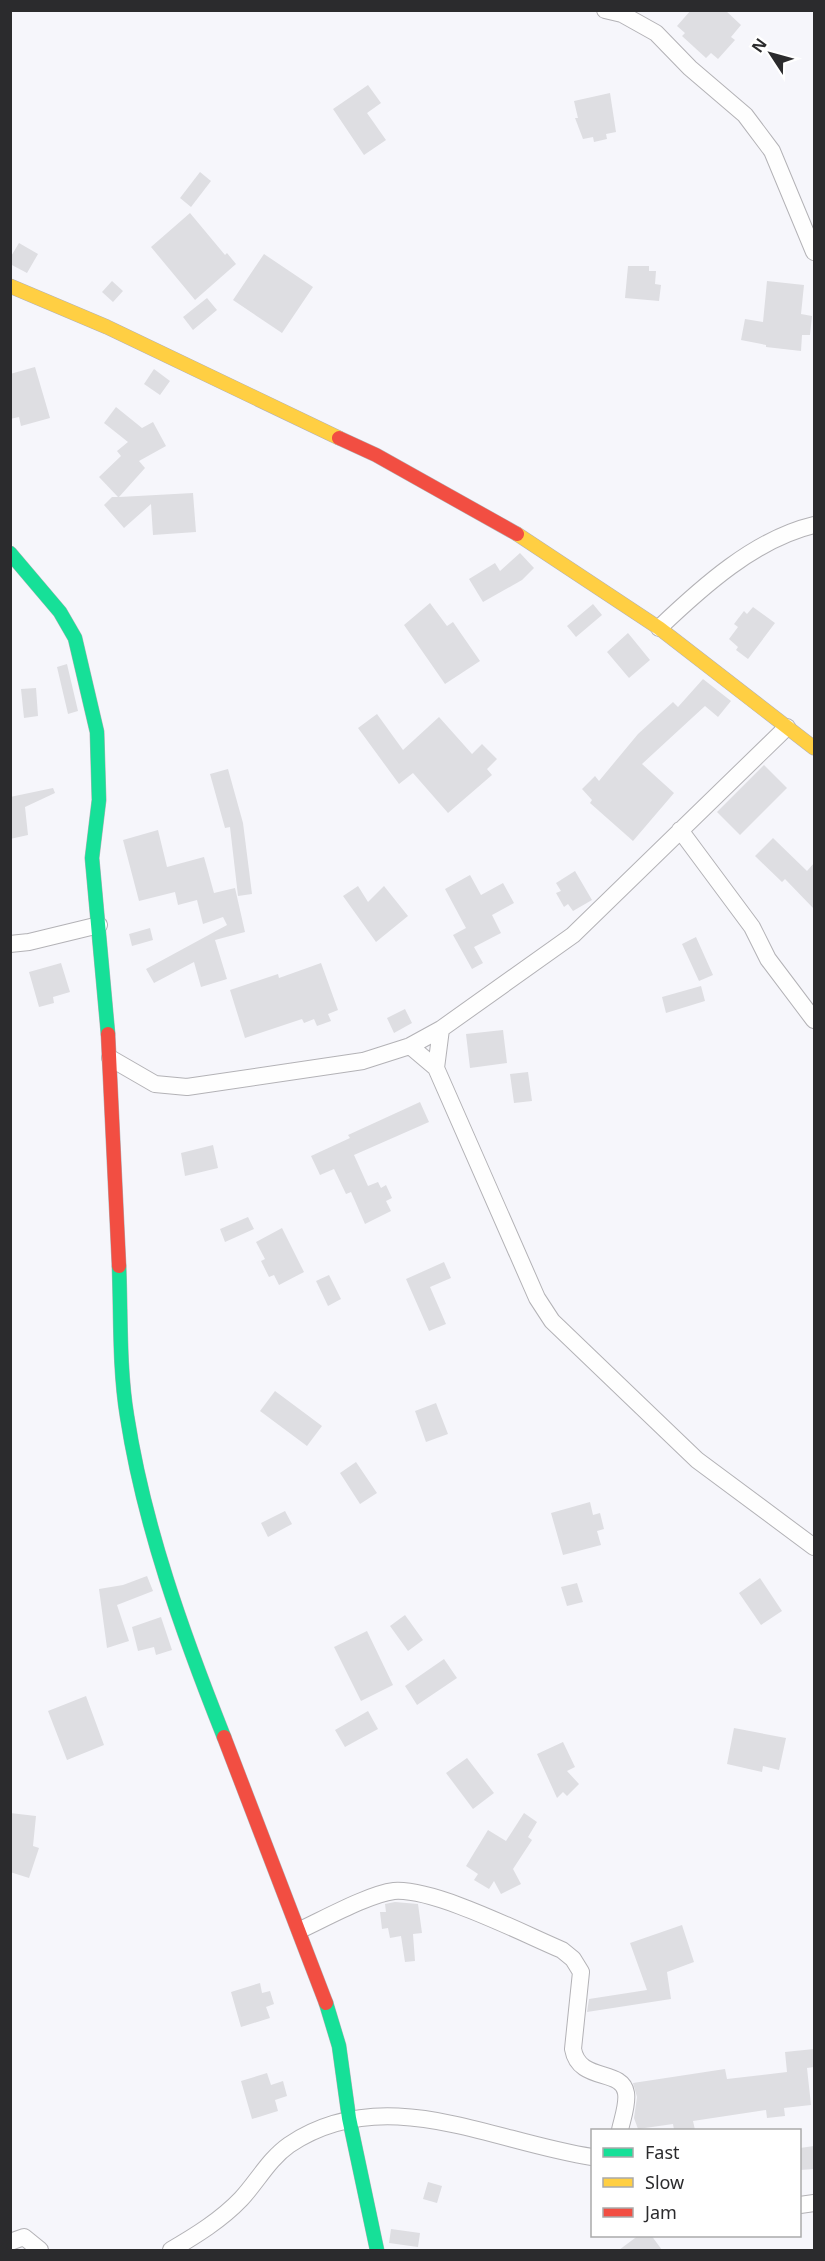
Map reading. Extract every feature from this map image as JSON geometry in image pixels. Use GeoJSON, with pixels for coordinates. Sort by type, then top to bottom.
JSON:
{"type":"FeatureCollection","features":[{"type":"Feature","properties":{"kind":"street"},"geometry":{"type":"LineString","coordinates":[[605,10],[622,14],[656,33],[690,68],[745,116],[772,151],[814,252]]}},
{"type":"Feature","properties":{"kind":"street"},"geometry":{"type":"LineString","coordinates":[[10,286],[107,327],[376,456],[514,532],[659,628],[814,748]]}},
{"type":"Feature","properties":{"kind":"street"},"geometry":{"type":"LineString","coordinates":[[659,628],[687,602],[740,561],[795,530],[814,525]]}},
{"type":"Feature","properties":{"kind":"street"},"geometry":{"type":"LineString","coordinates":[[10,553],[60,612],[75,638],[97,732],[99,801],[92,858],[110,1058],[126,1413],[138,1481],[143,1503],[204,1686],[320,1981],[339,2046],[349,2118],[377,2250]]}},
{"type":"Feature","properties":{"kind":"street"},"geometry":{"type":"LineString","coordinates":[[110,1058],[155,1084],[187,1087],[363,1061],[410,1046],[441,1029],[573,935],[787,727]]}},
{"type":"Feature","properties":{"kind":"street"},"geometry":{"type":"LineString","coordinates":[[680,830],[752,927],[773,967],[814,1020]]}},
{"type":"Feature","properties":{"kind":"street"},"geometry":{"type":"LineString","coordinates":[[10,944],[29,942],[99,925]]}},
{"type":"Feature","properties":{"kind":"street"},"geometry":{"type":"LineString","coordinates":[[436,1068],[441,1029]]}},
{"type":"Feature","properties":{"kind":"street"},"geometry":{"type":"LineString","coordinates":[[410,1046],[436,1068],[537,1298],[552,1321],[697,1460],[814,1547]]}},
{"type":"Feature","properties":{"kind":"street"},"geometry":{"type":"LineString","coordinates":[[300,1930],[392,1892],[410,1891],[439,1899],[562,1950],[573,1959],[581,1972],[573,2049],[575,2060],[581,2068],[617,2080],[624,2087],[627,2095],[620,2129]]}},
{"type":"Feature","properties":{"kind":"street"},"geometry":{"type":"LineString","coordinates":[[171,2250],[203,2231],[240,2200],[271,2161],[289,2146],[349,2118],[401,2115],[591,2157]]}},
{"type":"Feature","properties":{"kind":"street"},"geometry":{"type":"LineString","coordinates":[[10,2242],[24,2237],[40,2250]]}},
{"type":"Feature","properties":{"kind":"building"},"geometry":{"type":"Polygon","coordinates":[[[691,10],[725,10],[741,25],[731,37],[735,40],[718,59],[711,53],[706,58],[682,36],[685,33],[677,26],[691,10]]]}},
{"type":"Feature","properties":{"kind":"building"},"geometry":{"type":"Polygon","coordinates":[[[368,85],[381,103],[367,113],[386,140],[364,155],[333,109],[368,85]]]}},
{"type":"Feature","properties":{"kind":"building"},"geometry":{"type":"Polygon","coordinates":[[[610,93],[616,132],[606,134],[607,139],[594,142],[593,137],[583,139],[575,118],[578,118],[574,101],[610,93]]]}},
{"type":"Feature","properties":{"kind":"building"},"geometry":{"type":"Polygon","coordinates":[[[200,172],[211,181],[191,207],[180,198],[200,172]]]}},
{"type":"Feature","properties":{"kind":"building"},"geometry":{"type":"Polygon","coordinates":[[[190,213],[225,255],[227,253],[236,264],[195,300],[151,247],[190,213]]]}},
{"type":"Feature","properties":{"kind":"building"},"geometry":{"type":"Polygon","coordinates":[[[19,243],[38,254],[27,273],[10,264],[10,258],[19,243]]]}},
{"type":"Feature","properties":{"kind":"building"},"geometry":{"type":"Polygon","coordinates":[[[264,254],[313,287],[282,333],[233,300],[264,254]]]}},
{"type":"Feature","properties":{"kind":"building"},"geometry":{"type":"Polygon","coordinates":[[[628,266],[649,266],[649,271],[656,271],[655,284],[661,285],[659,301],[625,298],[628,266]]]}},
{"type":"Feature","properties":{"kind":"building"},"geometry":{"type":"Polygon","coordinates":[[[112,281],[123,291],[113,302],[102,292],[112,281]]]}},
{"type":"Feature","properties":{"kind":"building"},"geometry":{"type":"Polygon","coordinates":[[[767,281],[804,285],[801,314],[812,316],[810,335],[802,335],[801,351],[766,347],[766,345],[741,340],[745,319],[763,322],[767,281]]]}},
{"type":"Feature","properties":{"kind":"building"},"geometry":{"type":"Polygon","coordinates":[[[207,298],[217,310],[193,330],[183,317],[207,298]]]}},
{"type":"Feature","properties":{"kind":"building"},"geometry":{"type":"Polygon","coordinates":[[[35,367],[50,418],[21,426],[19,417],[10,419],[10,374],[35,367]]]}},
{"type":"Feature","properties":{"kind":"building"},"geometry":{"type":"Polygon","coordinates":[[[154,369],[170,381],[160,395],[144,384],[154,369]]]}},
{"type":"Feature","properties":{"kind":"building"},"geometry":{"type":"Polygon","coordinates":[[[116,407],[142,428],[153,422],[166,446],[139,461],[145,468],[119,497],[193,493],[196,532],[153,535],[151,504],[124,528],[104,505],[112,497],[118,497],[99,477],[121,456],[117,451],[128,442],[104,423],[116,407]]]}},
{"type":"Feature","properties":{"kind":"building"},"geometry":{"type":"Polygon","coordinates":[[[520,553],[534,568],[522,580],[483,602],[469,579],[495,563],[500,571],[520,553]]]}},
{"type":"Feature","properties":{"kind":"building"},"geometry":{"type":"Polygon","coordinates":[[[430,603],[447,626],[453,622],[480,661],[445,684],[404,625],[430,603]]]}},
{"type":"Feature","properties":{"kind":"building"},"geometry":{"type":"Polygon","coordinates":[[[593,604],[602,615],[576,637],[567,626],[593,604]]]}},
{"type":"Feature","properties":{"kind":"building"},"geometry":{"type":"Polygon","coordinates":[[[753,607],[775,623],[748,659],[736,650],[738,647],[729,639],[738,627],[734,624],[744,611],[747,614],[753,607]]]}},
{"type":"Feature","properties":{"kind":"building"},"geometry":{"type":"Polygon","coordinates":[[[628,633],[650,660],[629,678],[607,652],[628,633]]]}},
{"type":"Feature","properties":{"kind":"building"},"geometry":{"type":"Polygon","coordinates":[[[67,664],[78,711],[68,714],[57,667],[67,664]]]}},
{"type":"Feature","properties":{"kind":"building"},"geometry":{"type":"Polygon","coordinates":[[[703,679],[731,701],[718,717],[705,706],[642,764],[674,793],[633,841],[590,803],[592,800],[582,789],[595,776],[599,781],[638,734],[673,702],[678,707],[703,679]]]}},
{"type":"Feature","properties":{"kind":"building"},"geometry":{"type":"Polygon","coordinates":[[[36,688],[38,716],[24,718],[21,689],[36,688]]]}},
{"type":"Feature","properties":{"kind":"building"},"geometry":{"type":"Polygon","coordinates":[[[377,714],[403,750],[439,717],[472,754],[482,744],[497,759],[487,769],[492,775],[448,813],[413,773],[399,784],[358,728],[377,714]]]}},
{"type":"Feature","properties":{"kind":"building"},"geometry":{"type":"Polygon","coordinates":[[[764,765],[787,788],[740,835],[717,812],[764,765]]]}},
{"type":"Feature","properties":{"kind":"building"},"geometry":{"type":"Polygon","coordinates":[[[228,769],[243,823],[252,894],[238,896],[230,827],[225,828],[210,774],[228,769]]]}},
{"type":"Feature","properties":{"kind":"building"},"geometry":{"type":"Polygon","coordinates":[[[53,788],[55,793],[25,807],[28,835],[10,839],[10,797],[53,788]]]}},
{"type":"Feature","properties":{"kind":"building"},"geometry":{"type":"Polygon","coordinates":[[[158,830],[167,867],[204,857],[214,893],[235,888],[245,932],[215,940],[227,979],[201,987],[194,962],[154,983],[146,969],[227,925],[223,917],[203,924],[197,900],[178,905],[175,892],[139,901],[123,840],[158,830]]]}},
{"type":"Feature","properties":{"kind":"building"},"geometry":{"type":"Polygon","coordinates":[[[773,838],[807,871],[814,863],[814,909],[785,879],[782,882],[755,856],[773,838]]]}},
{"type":"Feature","properties":{"kind":"building"},"geometry":{"type":"Polygon","coordinates":[[[575,871],[592,900],[573,911],[568,904],[564,907],[556,893],[561,891],[556,883],[575,871]]]}},
{"type":"Feature","properties":{"kind":"building"},"geometry":{"type":"Polygon","coordinates":[[[470,875],[481,895],[503,883],[514,903],[492,915],[501,933],[474,947],[483,963],[472,969],[453,935],[466,928],[445,889],[470,875]]]}},
{"type":"Feature","properties":{"kind":"building"},"geometry":{"type":"Polygon","coordinates":[[[358,886],[368,902],[384,886],[408,916],[376,942],[343,896],[358,886]]]}},
{"type":"Feature","properties":{"kind":"building"},"geometry":{"type":"Polygon","coordinates":[[[150,928],[153,940],[132,946],[129,934],[150,928]]]}},
{"type":"Feature","properties":{"kind":"building"},"geometry":{"type":"Polygon","coordinates":[[[696,937],[713,975],[699,981],[682,944],[696,937]]]}},
{"type":"Feature","properties":{"kind":"building"},"geometry":{"type":"Polygon","coordinates":[[[61,963],[70,992],[53,997],[54,1003],[39,1007],[29,972],[61,963]]]}},
{"type":"Feature","properties":{"kind":"building"},"geometry":{"type":"Polygon","coordinates":[[[321,963],[338,1010],[328,1014],[331,1021],[317,1026],[314,1019],[304,1023],[302,1019],[245,1038],[230,990],[278,974],[279,978],[321,963]]]}},
{"type":"Feature","properties":{"kind":"building"},"geometry":{"type":"Polygon","coordinates":[[[701,986],[705,1001],[666,1013],[662,997],[701,986]]]}},
{"type":"Feature","properties":{"kind":"building"},"geometry":{"type":"Polygon","coordinates":[[[405,1009],[412,1023],[394,1033],[387,1018],[405,1009]]]}},
{"type":"Feature","properties":{"kind":"building"},"geometry":{"type":"Polygon","coordinates":[[[503,1030],[507,1063],[470,1068],[466,1034],[503,1030]]]}},
{"type":"Feature","properties":{"kind":"building"},"geometry":{"type":"Polygon","coordinates":[[[528,1072],[532,1101],[514,1103],[510,1074],[528,1072]]]}},
{"type":"Feature","properties":{"kind":"building"},"geometry":{"type":"Polygon","coordinates":[[[420,1102],[429,1122],[354,1155],[368,1186],[378,1182],[381,1188],[386,1185],[392,1198],[386,1201],[391,1211],[365,1224],[351,1192],[346,1194],[334,1169],[320,1175],[311,1156],[350,1138],[348,1135],[420,1102]]]}},
{"type":"Feature","properties":{"kind":"building"},"geometry":{"type":"Polygon","coordinates":[[[213,1145],[218,1168],[185,1176],[181,1153],[213,1145]]]}},
{"type":"Feature","properties":{"kind":"building"},"geometry":{"type":"Polygon","coordinates":[[[248,1217],[254,1229],[225,1242],[220,1229],[248,1217]]]}},
{"type":"Feature","properties":{"kind":"building"},"geometry":{"type":"Polygon","coordinates":[[[282,1228],[304,1272],[279,1285],[274,1275],[269,1277],[261,1261],[265,1259],[256,1242],[282,1228]]]}},
{"type":"Feature","properties":{"kind":"building"},"geometry":{"type":"Polygon","coordinates":[[[444,1262],[451,1278],[430,1287],[446,1324],[429,1331],[406,1279],[444,1262]]]}},
{"type":"Feature","properties":{"kind":"building"},"geometry":{"type":"Polygon","coordinates":[[[329,1275],[341,1299],[328,1306],[316,1281],[329,1275]]]}},
{"type":"Feature","properties":{"kind":"building"},"geometry":{"type":"Polygon","coordinates":[[[275,1391],[322,1426],[307,1446],[260,1411],[275,1391]]]}},
{"type":"Feature","properties":{"kind":"building"},"geometry":{"type":"Polygon","coordinates":[[[436,1403],[448,1434],[426,1442],[415,1411],[436,1403]]]}},
{"type":"Feature","properties":{"kind":"building"},"geometry":{"type":"Polygon","coordinates":[[[356,1462],[377,1493],[360,1504],[340,1473],[356,1462]]]}},
{"type":"Feature","properties":{"kind":"building"},"geometry":{"type":"Polygon","coordinates":[[[590,1502],[593,1515],[600,1513],[604,1529],[597,1531],[601,1545],[563,1555],[551,1513],[590,1502]]]}},
{"type":"Feature","properties":{"kind":"building"},"geometry":{"type":"Polygon","coordinates":[[[285,1511],[292,1524],[268,1537],[261,1523],[285,1511]]]}},
{"type":"Feature","properties":{"kind":"building"},"geometry":{"type":"Polygon","coordinates":[[[147,1576],[153,1591],[117,1605],[129,1641],[107,1648],[99,1589],[123,1585],[147,1576]]]}},
{"type":"Feature","properties":{"kind":"building"},"geometry":{"type":"Polygon","coordinates":[[[760,1578],[782,1611],[761,1625],[739,1593],[760,1578]]]}},
{"type":"Feature","properties":{"kind":"building"},"geometry":{"type":"Polygon","coordinates":[[[577,1583],[583,1602],[567,1606],[561,1587],[577,1583]]]}},
{"type":"Feature","properties":{"kind":"building"},"geometry":{"type":"Polygon","coordinates":[[[405,1615],[423,1640],[408,1651],[390,1626],[405,1615]]]}},
{"type":"Feature","properties":{"kind":"building"},"geometry":{"type":"Polygon","coordinates":[[[161,1617],[172,1650],[156,1655],[154,1647],[138,1651],[132,1627],[161,1617]]]}},
{"type":"Feature","properties":{"kind":"building"},"geometry":{"type":"Polygon","coordinates":[[[367,1631],[393,1685],[361,1701],[334,1647],[367,1631]]]}},
{"type":"Feature","properties":{"kind":"building"},"geometry":{"type":"Polygon","coordinates":[[[444,1659],[457,1678],[417,1705],[405,1686],[444,1659]]]}},
{"type":"Feature","properties":{"kind":"building"},"geometry":{"type":"Polygon","coordinates":[[[86,1696],[104,1745],[67,1760],[48,1711],[86,1696]]]}},
{"type":"Feature","properties":{"kind":"building"},"geometry":{"type":"Polygon","coordinates":[[[368,1711],[378,1729],[345,1747],[335,1730],[368,1711]]]}},
{"type":"Feature","properties":{"kind":"building"},"geometry":{"type":"Polygon","coordinates":[[[734,1728],[786,1738],[779,1770],[763,1766],[762,1772],[727,1764],[734,1728]]]}},
{"type":"Feature","properties":{"kind":"building"},"geometry":{"type":"Polygon","coordinates":[[[563,1742],[575,1767],[567,1771],[579,1784],[567,1796],[563,1792],[557,1798],[537,1754],[563,1742]]]}},
{"type":"Feature","properties":{"kind":"building"},"geometry":{"type":"Polygon","coordinates":[[[467,1758],[494,1793],[473,1809],[446,1773],[467,1758]]]}},
{"type":"Feature","properties":{"kind":"building"},"geometry":{"type":"Polygon","coordinates":[[[10,1813],[36,1816],[33,1846],[39,1848],[29,1878],[10,1872],[10,1813]]]}},
{"type":"Feature","properties":{"kind":"building"},"geometry":{"type":"Polygon","coordinates":[[[524,1813],[537,1822],[528,1837],[532,1840],[513,1869],[521,1884],[501,1894],[494,1881],[489,1889],[474,1880],[478,1874],[466,1866],[488,1830],[506,1841],[524,1813]]]}},
{"type":"Feature","properties":{"kind":"building"},"geometry":{"type":"Polygon","coordinates":[[[395,1902],[418,1904],[422,1933],[413,1934],[415,1961],[405,1962],[401,1936],[390,1938],[388,1928],[382,1929],[380,1912],[386,1912],[385,1904],[395,1902]]]}},
{"type":"Feature","properties":{"kind":"building"},"geometry":{"type":"Polygon","coordinates":[[[682,1925],[694,1962],[667,1972],[671,1999],[587,2012],[589,1999],[647,1990],[630,1943],[682,1925]]]}},
{"type":"Feature","properties":{"kind":"building"},"geometry":{"type":"Polygon","coordinates":[[[260,1983],[262,1993],[270,1991],[274,2004],[266,2007],[270,2018],[241,2027],[231,1992],[260,1983]]]}},
{"type":"Feature","properties":{"kind":"building"},"geometry":{"type":"Polygon","coordinates":[[[814,2049],[814,2067],[807,2068],[811,2105],[784,2108],[785,2116],[767,2118],[766,2110],[693,2121],[695,2129],[674,2129],[673,2124],[638,2129],[634,2118],[637,2097],[633,2083],[725,2069],[727,2079],[787,2072],[785,2052],[814,2049]]]}},
{"type":"Feature","properties":{"kind":"building"},"geometry":{"type":"Polygon","coordinates":[[[267,2073],[271,2085],[283,2081],[287,2096],[275,2100],[278,2111],[252,2119],[241,2081],[267,2073]]]}},
{"type":"Feature","properties":{"kind":"building"},"geometry":{"type":"Polygon","coordinates":[[[814,2146],[814,2169],[801,2170],[801,2148],[814,2146]]]}},
{"type":"Feature","properties":{"kind":"building"},"geometry":{"type":"Polygon","coordinates":[[[428,2182],[442,2186],[437,2203],[423,2199],[428,2182]]]}},
{"type":"Feature","properties":{"kind":"building"},"geometry":{"type":"Polygon","coordinates":[[[391,2229],[420,2233],[418,2247],[389,2243],[391,2229]]]}},
{"type":"Feature","properties":{"kind":"building"},"geometry":{"type":"Polygon","coordinates":[[[636,2237],[652,2237],[662,2250],[619,2250],[636,2237]]]}},
{"type":"Feature","properties":{"kind":"traffic: fast"},"geometry":{"type":"LineString","coordinates":[[10,553],[60,612],[75,638],[97,732],[99,800],[92,858],[108,1034]]}},
{"type":"Feature","properties":{"kind":"traffic: fast"},"geometry":{"type":"LineString","coordinates":[[119,1266],[123,1379],[134,1457],[154,1539],[194,1659],[224,1737]]}},
{"type":"Feature","properties":{"kind":"traffic: fast"},"geometry":{"type":"LineString","coordinates":[[326,2003],[339,2046],[349,2118],[377,2250]]}},
{"type":"Feature","properties":{"kind":"traffic: slow"},"geometry":{"type":"LineString","coordinates":[[10,286],[107,327],[339,438]]}},
{"type":"Feature","properties":{"kind":"traffic: slow"},"geometry":{"type":"LineString","coordinates":[[517,534],[659,628],[814,748]]}},
{"type":"Feature","properties":{"kind":"traffic: jam"},"geometry":{"type":"LineString","coordinates":[[339,438],[376,455],[517,534]]}},
{"type":"Feature","properties":{"kind":"traffic: jam"},"geometry":{"type":"LineString","coordinates":[[108,1034],[119,1266]]}},
{"type":"Feature","properties":{"kind":"traffic: jam"},"geometry":{"type":"LineString","coordinates":[[224,1737],[326,2003]]}}]}
